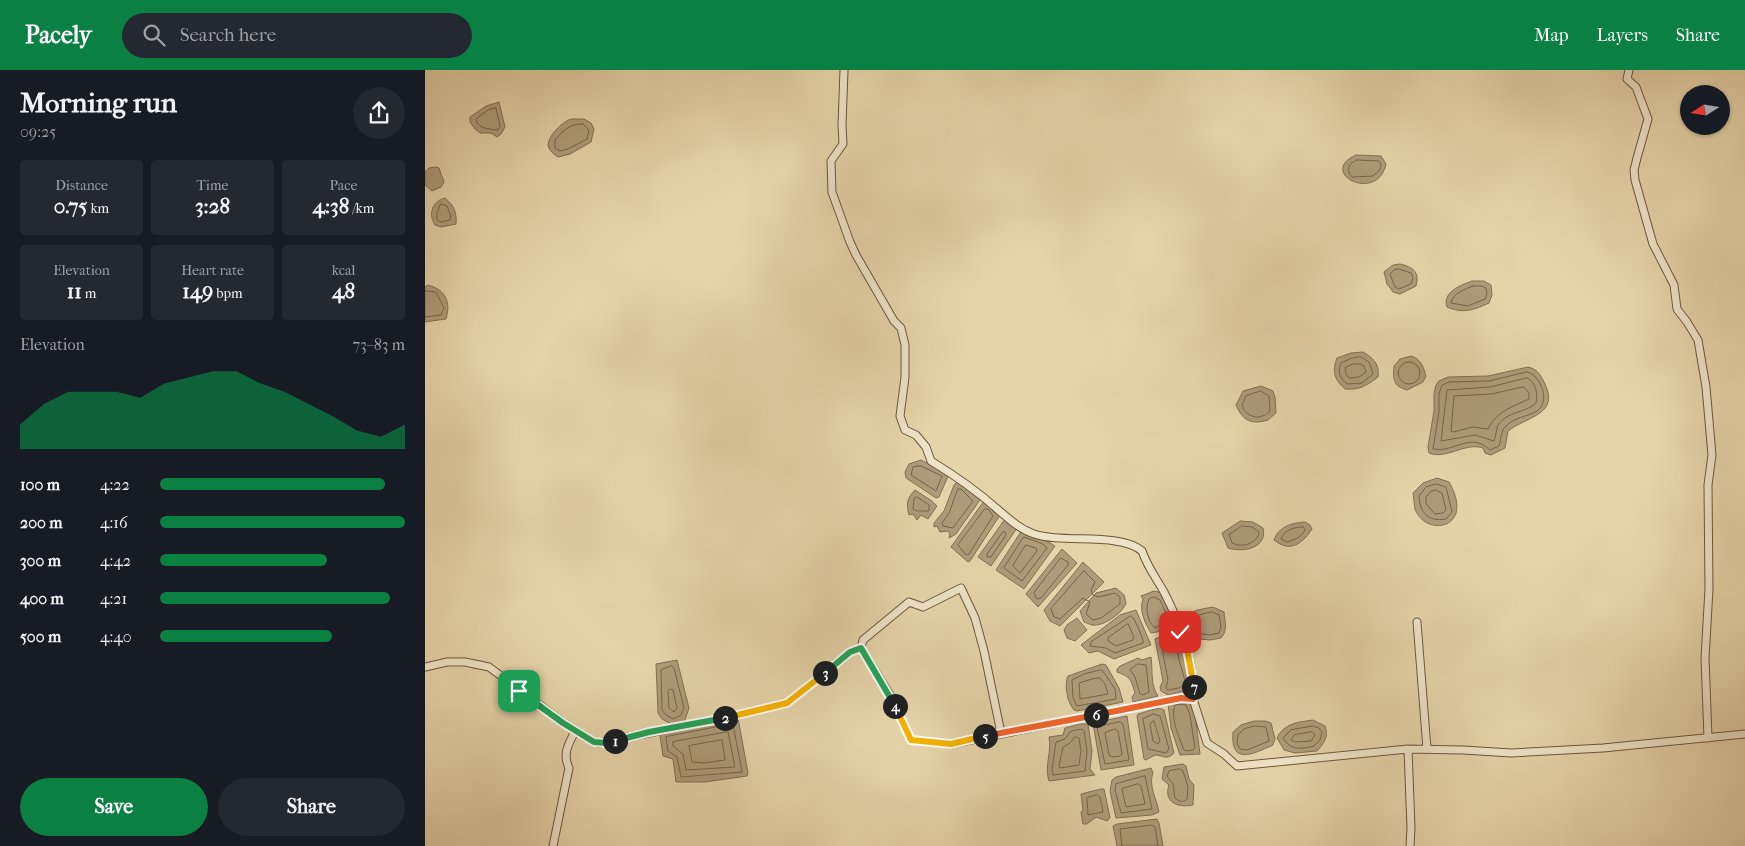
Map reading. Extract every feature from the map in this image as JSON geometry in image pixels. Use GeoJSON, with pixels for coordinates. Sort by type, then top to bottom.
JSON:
{"type":"FeatureCollection","features":[{"type":"Feature","properties":{"kind":"street"},"geometry":{"type":"LineString","coordinates":[[844,70],[843,144],[831,161],[832,192],[856,256],[894,321],[901,328],[906,361],[899,416],[905,430],[916,436],[926,447],[931,461],[955,476],[997,508],[1005,517],[1032,533],[1046,537],[1115,541],[1136,546],[1142,551],[1145,561],[1171,608],[1187,649],[1194,681],[1193,699],[1207,743],[1224,754],[1237,766],[1408,749],[1511,754],[1603,748],[1745,734]]}},
{"type":"Feature","properties":{"kind":"street"},"geometry":{"type":"LineString","coordinates":[[1629,70],[1627,79],[1636,87],[1648,119],[1635,164],[1635,180],[1653,244],[1674,285],[1677,309],[1697,340],[1706,388],[1712,455],[1708,485],[1709,589],[1705,658],[1708,738]]}},
{"type":"Feature","properties":{"kind":"street"},"geometry":{"type":"LineString","coordinates":[[1001,733],[982,643],[975,618],[961,588],[923,607],[909,602],[863,640],[861,648],[892,698],[911,740],[951,744],[1181,698],[1193,699]]}},
{"type":"Feature","properties":{"kind":"street"},"geometry":{"type":"LineString","coordinates":[[1417,622],[1427,749]]}},
{"type":"Feature","properties":{"kind":"street"},"geometry":{"type":"LineString","coordinates":[[425,667],[447,662],[465,662],[489,667],[575,731],[594,742],[606,743],[787,703],[850,652],[861,648]]}},
{"type":"Feature","properties":{"kind":"street"},"geometry":{"type":"LineString","coordinates":[[553,846],[569,768],[565,759],[565,752],[575,731]]}},
{"type":"Feature","properties":{"kind":"street"},"geometry":{"type":"LineString","coordinates":[[1408,749],[1410,846]]}},
{"type":"Feature","properties":{"kind":"water"},"geometry":{"type":"Polygon","coordinates":[[[499,102],[505,127],[501,134],[497,137],[491,133],[480,133],[470,122],[470,117],[486,106],[499,102]]]}},
{"type":"Feature","properties":{"kind":"water"},"geometry":{"type":"Polygon","coordinates":[[[571,119],[584,119],[591,123],[594,129],[591,142],[570,154],[558,157],[548,145],[550,137],[564,123],[571,119]]]}},
{"type":"Feature","properties":{"kind":"water"},"geometry":{"type":"Polygon","coordinates":[[[1356,155],[1381,156],[1386,164],[1381,176],[1372,182],[1362,183],[1353,181],[1346,176],[1343,170],[1345,162],[1356,155]]]}},
{"type":"Feature","properties":{"kind":"water"},"geometry":{"type":"Polygon","coordinates":[[[429,168],[439,168],[444,182],[441,187],[432,191],[425,185],[425,172],[429,168]]]}},
{"type":"Feature","properties":{"kind":"water"},"geometry":{"type":"Polygon","coordinates":[[[445,198],[451,203],[454,210],[456,224],[441,227],[435,225],[432,212],[434,205],[445,198]]]}},
{"type":"Feature","properties":{"kind":"water"},"geometry":{"type":"Polygon","coordinates":[[[1400,264],[1414,271],[1417,281],[1416,286],[1400,294],[1393,292],[1387,284],[1384,272],[1393,265],[1400,264]]]}},
{"type":"Feature","properties":{"kind":"water"},"geometry":{"type":"Polygon","coordinates":[[[1472,281],[1484,281],[1491,285],[1492,295],[1489,303],[1478,308],[1463,311],[1447,307],[1447,297],[1450,293],[1472,281]]]}},
{"type":"Feature","properties":{"kind":"water"},"geometry":{"type":"Polygon","coordinates":[[[428,285],[439,290],[446,298],[448,307],[446,319],[425,322],[425,287],[428,285]]]}},
{"type":"Feature","properties":{"kind":"water"},"geometry":{"type":"Polygon","coordinates":[[[1363,352],[1375,362],[1378,368],[1378,377],[1363,387],[1345,389],[1338,382],[1335,375],[1337,358],[1351,353],[1363,352]]]}},
{"type":"Feature","properties":{"kind":"water"},"geometry":{"type":"Polygon","coordinates":[[[1411,356],[1421,363],[1426,376],[1423,382],[1407,390],[1396,384],[1394,366],[1400,359],[1411,356]]]}},
{"type":"Feature","properties":{"kind":"water"},"geometry":{"type":"Polygon","coordinates":[[[1528,367],[1536,371],[1544,382],[1548,393],[1548,401],[1545,408],[1539,413],[1508,431],[1505,448],[1491,455],[1485,453],[1483,448],[1476,447],[1435,455],[1429,453],[1428,447],[1434,411],[1434,394],[1439,381],[1448,377],[1488,376],[1528,367]]]}},
{"type":"Feature","properties":{"kind":"water"},"geometry":{"type":"Polygon","coordinates":[[[1261,386],[1273,391],[1276,413],[1268,420],[1252,422],[1242,415],[1236,405],[1243,391],[1261,386]]]}},
{"type":"Feature","properties":{"kind":"water"},"geometry":{"type":"Polygon","coordinates":[[[921,460],[949,474],[939,497],[936,498],[906,478],[905,472],[909,464],[921,460]]]}},
{"type":"Feature","properties":{"kind":"water"},"geometry":{"type":"Polygon","coordinates":[[[1437,478],[1449,482],[1456,498],[1457,510],[1453,519],[1446,524],[1438,526],[1429,524],[1421,518],[1415,509],[1413,493],[1423,483],[1437,478]]]}},
{"type":"Feature","properties":{"kind":"water"},"geometry":{"type":"Polygon","coordinates":[[[958,481],[980,500],[956,534],[949,538],[950,534],[948,531],[940,532],[937,526],[934,527],[934,523],[944,511],[954,485],[958,481]]]}},
{"type":"Feature","properties":{"kind":"water"},"geometry":{"type":"Polygon","coordinates":[[[915,490],[937,506],[928,519],[921,515],[917,520],[913,514],[909,515],[908,501],[915,490]]]}},
{"type":"Feature","properties":{"kind":"water"},"geometry":{"type":"Polygon","coordinates":[[[984,501],[1000,515],[968,562],[951,547],[984,501]]]}},
{"type":"Feature","properties":{"kind":"water"},"geometry":{"type":"Polygon","coordinates":[[[1005,519],[1017,528],[991,566],[978,557],[1005,519]]]}},
{"type":"Feature","properties":{"kind":"water"},"geometry":{"type":"Polygon","coordinates":[[[1240,521],[1253,522],[1263,528],[1264,535],[1262,540],[1247,549],[1228,548],[1222,533],[1240,521]]]}},
{"type":"Feature","properties":{"kind":"water"},"geometry":{"type":"Polygon","coordinates":[[[1305,522],[1312,529],[1304,539],[1295,545],[1285,546],[1274,540],[1283,528],[1295,523],[1305,522]]]}},
{"type":"Feature","properties":{"kind":"water"},"geometry":{"type":"Polygon","coordinates":[[[1022,530],[1055,546],[1024,589],[996,570],[1022,530]]]}},
{"type":"Feature","properties":{"kind":"water"},"geometry":{"type":"Polygon","coordinates":[[[1062,549],[1077,563],[1038,607],[1026,594],[1062,549]]]}},
{"type":"Feature","properties":{"kind":"water"},"geometry":{"type":"Polygon","coordinates":[[[1083,562],[1104,582],[1060,626],[1050,621],[1044,610],[1083,562]]]}},
{"type":"Feature","properties":{"kind":"water"},"geometry":{"type":"Polygon","coordinates":[[[1116,588],[1124,595],[1126,603],[1121,611],[1102,624],[1092,625],[1084,622],[1080,611],[1096,593],[1116,588]]]}},
{"type":"Feature","properties":{"kind":"water"},"geometry":{"type":"Polygon","coordinates":[[[1154,591],[1163,593],[1173,616],[1170,620],[1172,624],[1162,631],[1151,633],[1143,617],[1143,599],[1141,596],[1154,591]]]}},
{"type":"Feature","properties":{"kind":"water"},"geometry":{"type":"Polygon","coordinates":[[[1213,607],[1224,612],[1225,629],[1221,638],[1210,640],[1189,638],[1184,628],[1186,616],[1197,610],[1213,607]]]}},
{"type":"Feature","properties":{"kind":"water"},"geometry":{"type":"Polygon","coordinates":[[[1136,610],[1151,645],[1114,659],[1098,651],[1089,653],[1081,645],[1120,615],[1136,610]]]}},
{"type":"Feature","properties":{"kind":"water"},"geometry":{"type":"Polygon","coordinates":[[[1077,618],[1087,630],[1075,641],[1067,638],[1064,630],[1067,625],[1077,618]]]}},
{"type":"Feature","properties":{"kind":"water"},"geometry":{"type":"Polygon","coordinates":[[[1178,630],[1192,685],[1190,690],[1168,695],[1161,691],[1160,687],[1163,681],[1155,639],[1178,630]]]}},
{"type":"Feature","properties":{"kind":"water"},"geometry":{"type":"Polygon","coordinates":[[[1151,657],[1153,682],[1158,696],[1133,702],[1132,697],[1135,693],[1131,682],[1128,677],[1117,672],[1117,669],[1138,658],[1142,660],[1151,657]]]}},
{"type":"Feature","properties":{"kind":"water"},"geometry":{"type":"Polygon","coordinates":[[[677,660],[689,708],[685,720],[673,725],[662,719],[658,713],[656,664],[677,660]]]}},
{"type":"Feature","properties":{"kind":"water"},"geometry":{"type":"Polygon","coordinates":[[[1102,664],[1106,665],[1119,688],[1123,702],[1074,710],[1067,693],[1066,684],[1068,676],[1102,664]]]}},
{"type":"Feature","properties":{"kind":"water"},"geometry":{"type":"Polygon","coordinates":[[[1173,700],[1190,701],[1195,714],[1200,754],[1180,755],[1171,728],[1168,703],[1173,700]]]}},
{"type":"Feature","properties":{"kind":"water"},"geometry":{"type":"Polygon","coordinates":[[[1158,708],[1164,710],[1174,753],[1167,757],[1155,755],[1146,760],[1144,759],[1137,716],[1138,714],[1158,708]]]}},
{"type":"Feature","properties":{"kind":"water"},"geometry":{"type":"Polygon","coordinates":[[[1127,716],[1134,765],[1101,770],[1093,723],[1127,716]]]}},
{"type":"Feature","properties":{"kind":"water"},"geometry":{"type":"Polygon","coordinates":[[[738,718],[747,776],[705,782],[676,782],[673,759],[663,756],[661,732],[738,718]]]}},
{"type":"Feature","properties":{"kind":"water"},"geometry":{"type":"Polygon","coordinates":[[[1313,720],[1325,726],[1326,730],[1325,740],[1317,751],[1295,753],[1284,750],[1277,738],[1280,733],[1292,724],[1313,720]]]}},
{"type":"Feature","properties":{"kind":"water"},"geometry":{"type":"Polygon","coordinates":[[[1254,721],[1271,723],[1275,739],[1273,745],[1258,752],[1244,755],[1235,750],[1233,732],[1241,725],[1254,721]]]}},
{"type":"Feature","properties":{"kind":"water"},"geometry":{"type":"Polygon","coordinates":[[[1088,724],[1092,751],[1090,769],[1095,775],[1049,781],[1047,770],[1050,748],[1049,737],[1063,735],[1065,728],[1088,724]]]}},
{"type":"Feature","properties":{"kind":"water"},"geometry":{"type":"Polygon","coordinates":[[[1183,764],[1186,766],[1189,779],[1194,785],[1193,805],[1188,806],[1178,805],[1170,800],[1168,796],[1169,785],[1162,779],[1164,767],[1183,764]]]}},
{"type":"Feature","properties":{"kind":"water"},"geometry":{"type":"Polygon","coordinates":[[[1151,768],[1153,773],[1152,787],[1159,812],[1152,815],[1116,818],[1110,791],[1112,780],[1116,777],[1151,768]]]}},
{"type":"Feature","properties":{"kind":"water"},"geometry":{"type":"Polygon","coordinates":[[[1104,789],[1110,818],[1107,821],[1096,817],[1087,824],[1083,824],[1081,794],[1104,789]]]}},
{"type":"Feature","properties":{"kind":"water"},"geometry":{"type":"Polygon","coordinates":[[[1157,819],[1163,846],[1117,846],[1113,826],[1157,819]]]}},
{"type":"Feature","properties":{"kind":"route"},"geometry":{"type":"LineString","coordinates":[[519,691],[563,723],[594,742],[606,743],[787,703],[850,652],[861,648],[892,698],[911,740],[951,744],[1181,698],[1193,699],[1194,681],[1187,649],[1180,632]]}}]}
